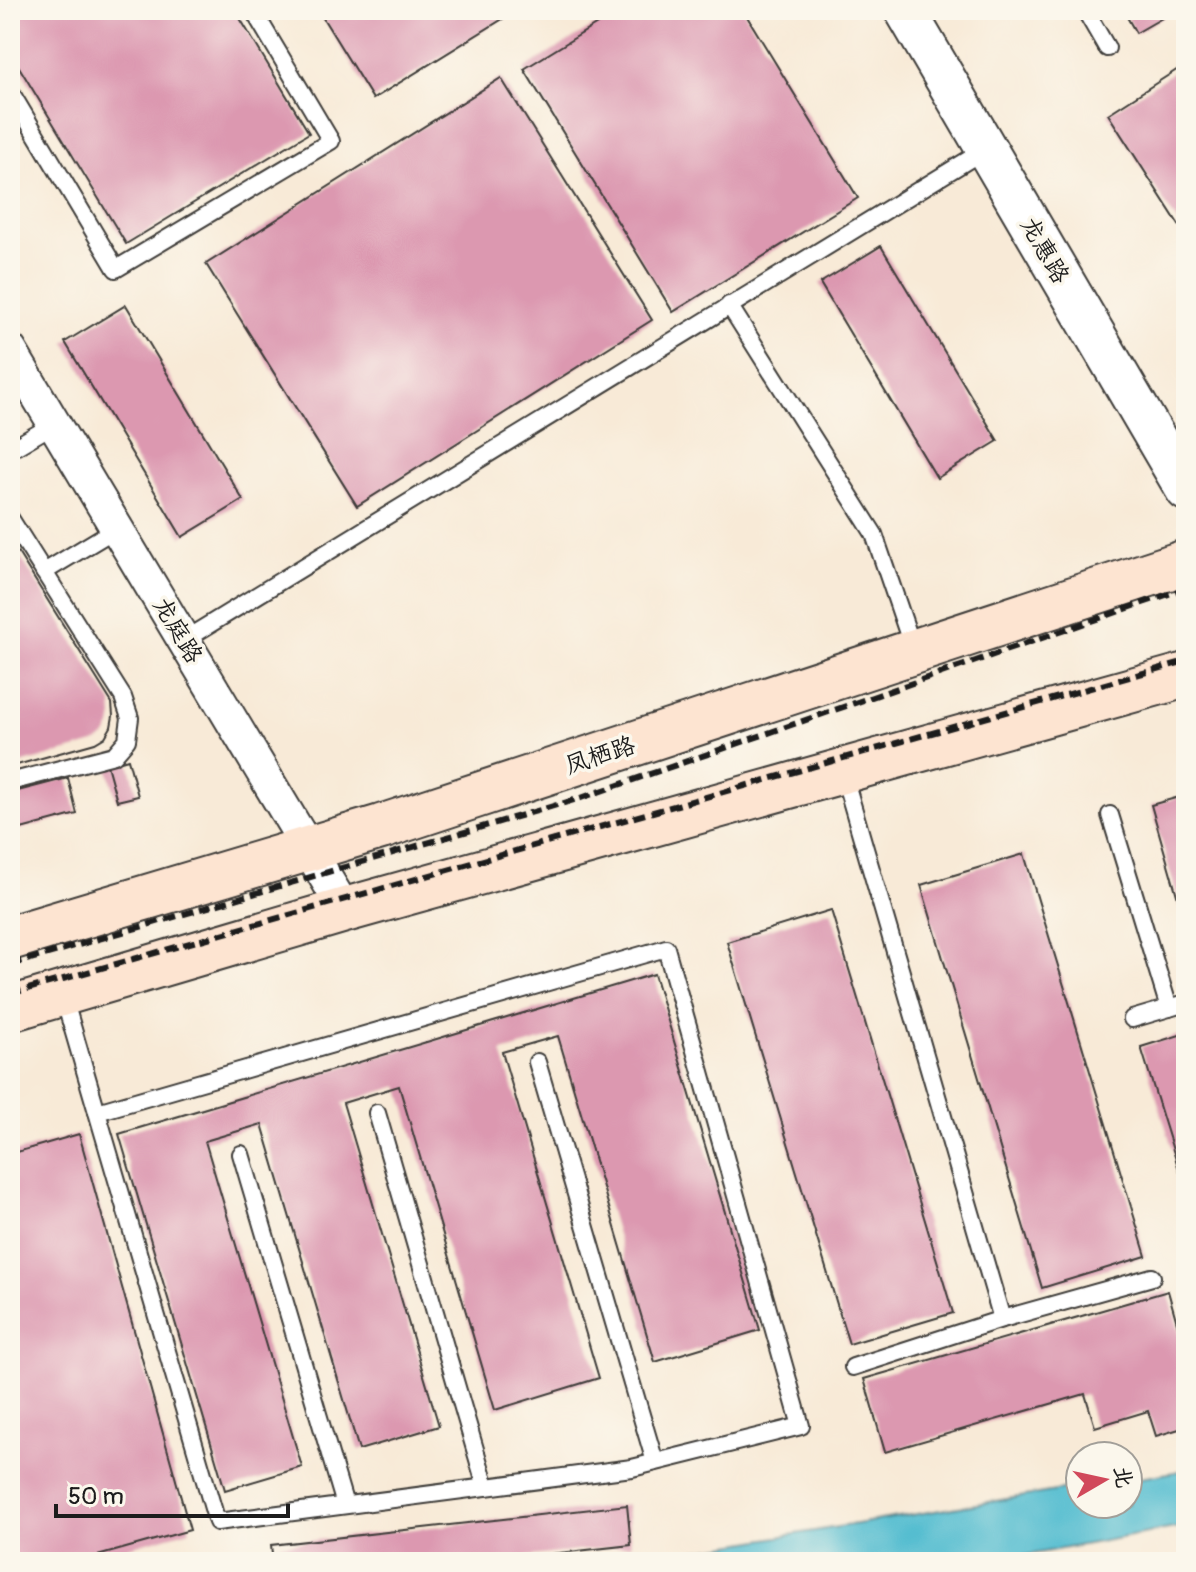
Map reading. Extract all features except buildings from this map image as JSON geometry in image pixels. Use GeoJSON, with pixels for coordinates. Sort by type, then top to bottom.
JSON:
{"type":"FeatureCollection","features":[{"type":"Feature","properties":{"kind":"main road","name":"凤栖路"},"geometry":{"type":"LineString","coordinates":[[10,938],[381,827],[1186,562]]}},
{"type":"Feature","properties":{"kind":"main road"},"geometry":{"type":"LineString","coordinates":[[10,1009],[345,910],[1186,675]]}},
{"type":"Feature","properties":{"kind":"street","name":"龙惠路"},"geometry":{"type":"LineString","coordinates":[[905,10],[1186,490]]}},
{"type":"Feature","properties":{"kind":"street","name":"龙庭路"},"geometry":{"type":"LineString","coordinates":[[10,350],[345,910]]}},
{"type":"Feature","properties":{"kind":"lane"},"geometry":{"type":"LineString","coordinates":[[10,91],[116,269],[331,141],[253,10]]}},
{"type":"Feature","properties":{"kind":"lane"},"geometry":{"type":"LineString","coordinates":[[1085,10],[1107,48]]}},
{"type":"Feature","properties":{"kind":"lane"},"geometry":{"type":"LineString","coordinates":[[184,640],[986,149]]}},
{"type":"Feature","properties":{"kind":"lane"},"geometry":{"type":"LineString","coordinates":[[729,305],[874,534],[914,651]]}},
{"type":"Feature","properties":{"kind":"lane"},"geometry":{"type":"LineString","coordinates":[[10,450],[54,424]]}},
{"type":"Feature","properties":{"kind":"lane"},"geometry":{"type":"LineString","coordinates":[[10,518],[123,697],[130,718],[127,740],[114,755],[10,782]]}},
{"type":"Feature","properties":{"kind":"lane"},"geometry":{"type":"LineString","coordinates":[[44,572],[117,528]]}},
{"type":"Feature","properties":{"kind":"lane"},"geometry":{"type":"LineString","coordinates":[[842,771],[1002,1319]]}},
{"type":"Feature","properties":{"kind":"lane"},"geometry":{"type":"LineString","coordinates":[[1110,815],[1169,1008]]}},
{"type":"Feature","properties":{"kind":"lane"},"geometry":{"type":"LineString","coordinates":[[63,993],[97,1112],[217,1522],[655,1462],[801,1426],[666,948],[97,1112]]}},
{"type":"Feature","properties":{"kind":"lane"},"geometry":{"type":"LineString","coordinates":[[1132,1019],[1186,1003]]}},
{"type":"Feature","properties":{"kind":"lane"},"geometry":{"type":"LineString","coordinates":[[537,1062],[655,1462]]}},
{"type":"Feature","properties":{"kind":"lane"},"geometry":{"type":"LineString","coordinates":[[377,1113],[486,1487]]}},
{"type":"Feature","properties":{"kind":"lane"},"geometry":{"type":"LineString","coordinates":[[241,1154],[345,1505]]}},
{"type":"Feature","properties":{"kind":"lane"},"geometry":{"type":"LineString","coordinates":[[853,1367],[1002,1319],[1152,1277]]}},
{"type":"Feature","properties":{"kind":"water"},"geometry":{"type":"Polygon","coordinates":[[[1186,1470],[1186,1526],[990,1562],[627,1562],[1064,1490],[1064,1520],[1144,1520],[1144,1477],[1186,1470]]]}},
{"type":"Feature","properties":{"kind":"railway"},"geometry":{"type":"LineString","coordinates":[[10,965],[581,798],[1186,588]]}},
{"type":"Feature","properties":{"kind":"railway"},"geometry":{"type":"LineString","coordinates":[[10,994],[1186,661]]}}]}
